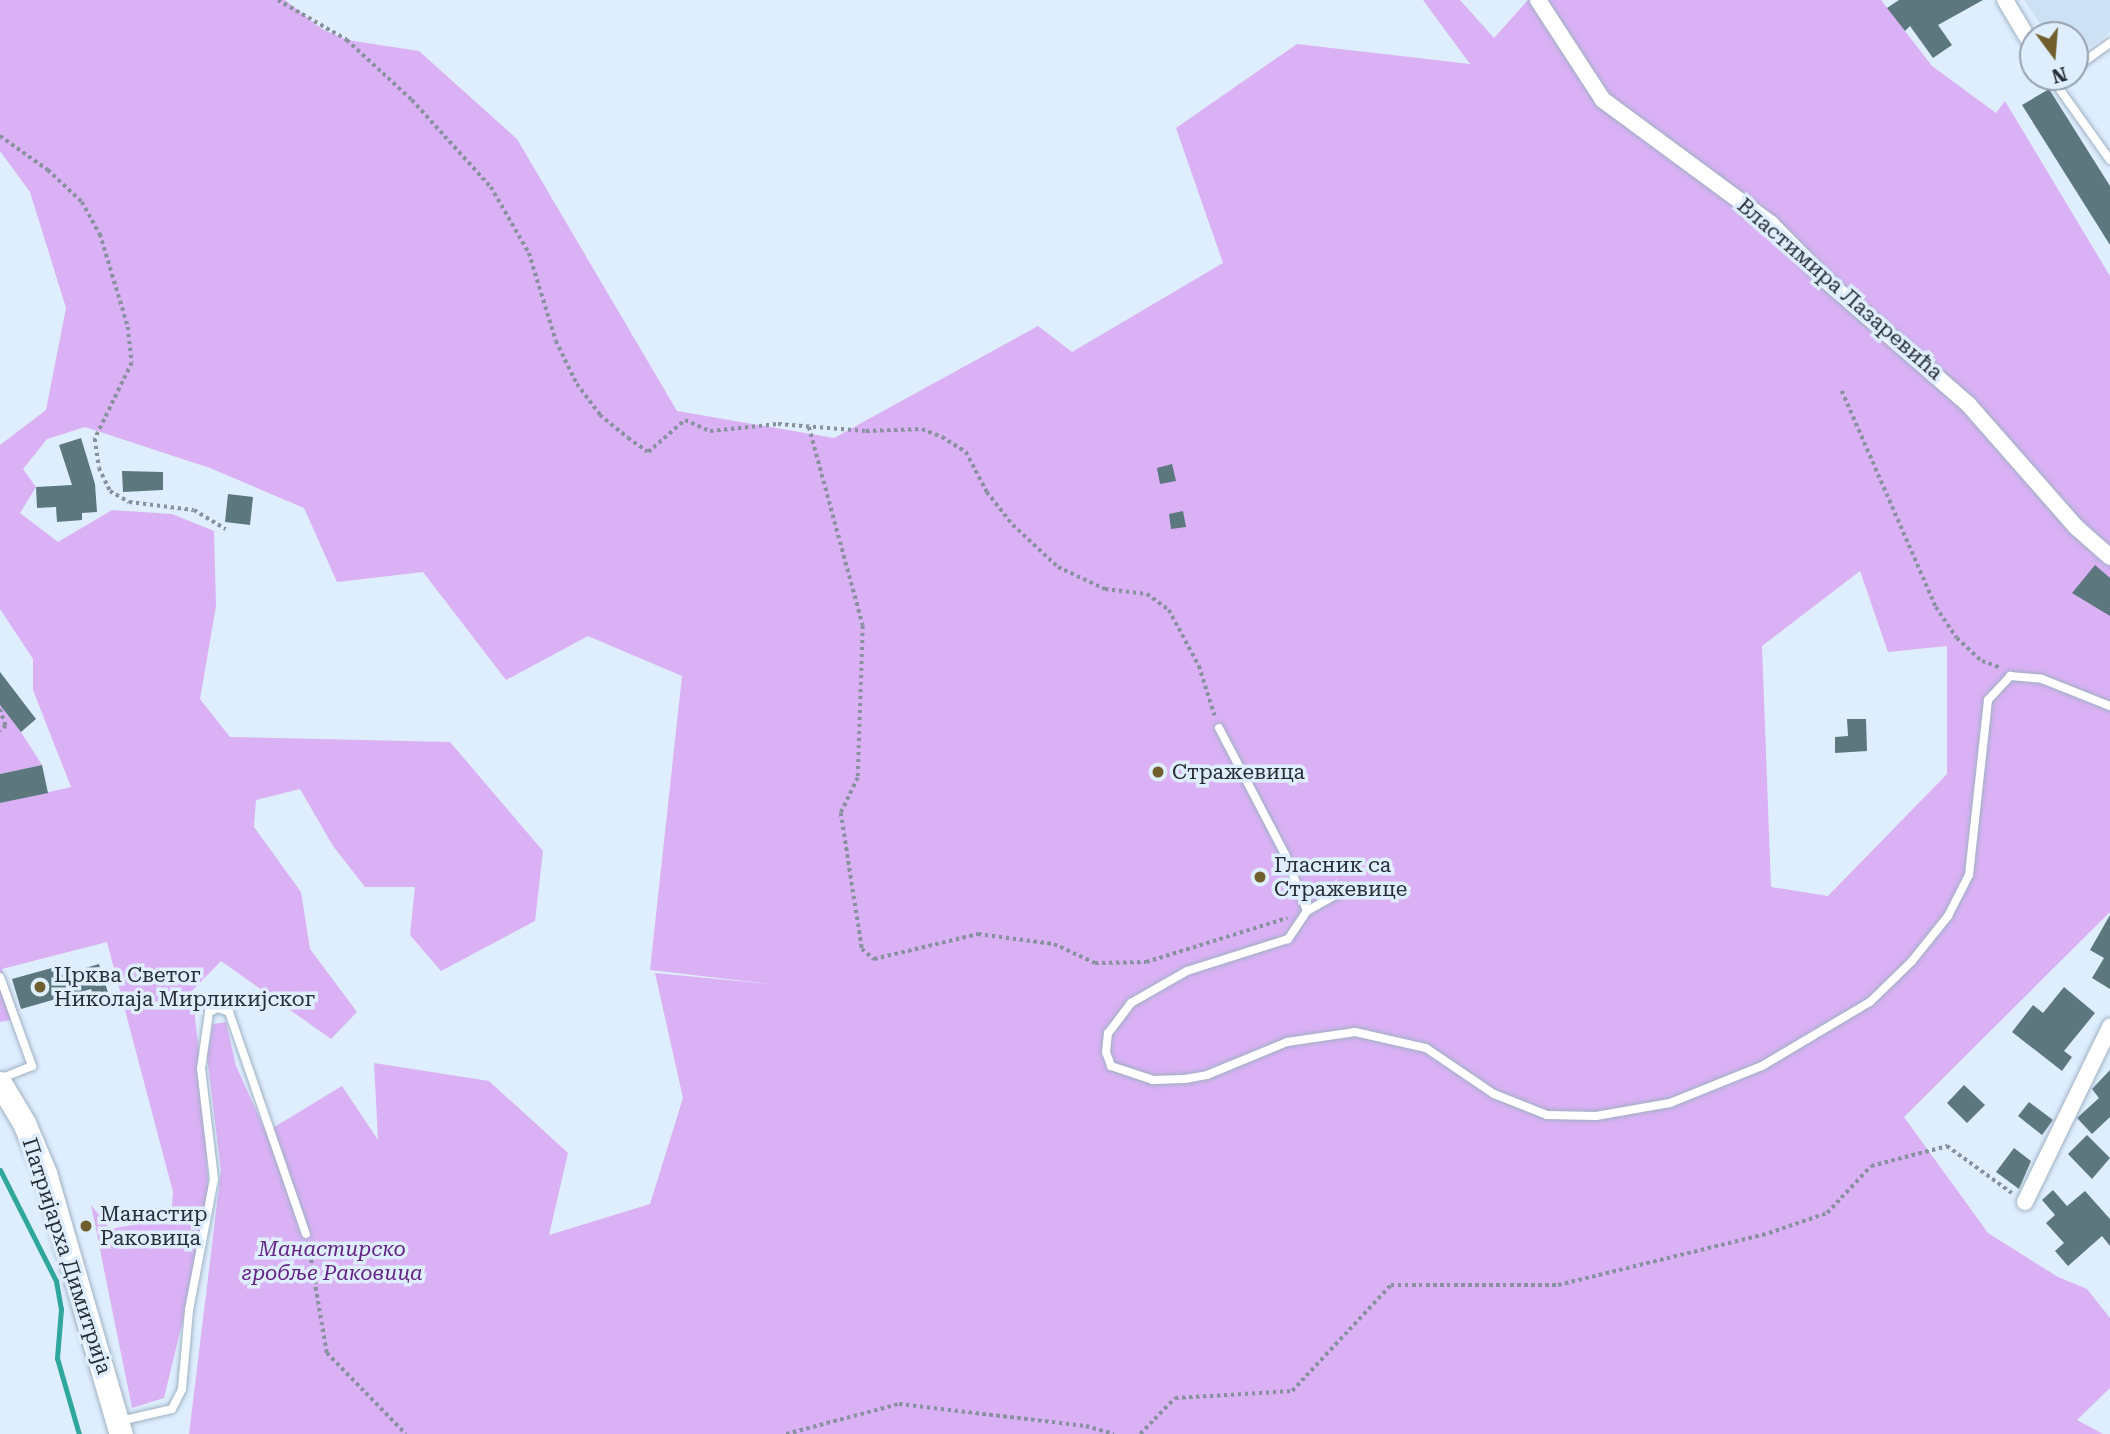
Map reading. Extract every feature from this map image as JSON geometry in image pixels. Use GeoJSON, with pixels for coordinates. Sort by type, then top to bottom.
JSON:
{"type":"FeatureCollection","features":[{"type":"Feature","properties":{"kind":"main road","name":"Патријарха Димитрија"},"geometry":{"type":"LineString","coordinates":[[0,1081],[24,1123],[45,1174],[119,1428]]}},
{"type":"Feature","properties":{"kind":"street","name":"Властимира Лазаревића"},"geometry":{"type":"LineString","coordinates":[[1538,0],[1603,100],[1771,224],[1828,282],[1968,404],[2076,527],[2110,557]]}},
{"type":"Feature","properties":{"kind":"street"},"geometry":{"type":"LineString","coordinates":[[2006,0],[2019,23]]}},
{"type":"Feature","properties":{"kind":"street"},"geometry":{"type":"LineString","coordinates":[[2025,1202],[2110,1027]]}},
{"type":"Feature","properties":{"kind":"lane"},"geometry":{"type":"LineString","coordinates":[[2089,58],[2110,43]]}},
{"type":"Feature","properties":{"kind":"lane"},"geometry":{"type":"LineString","coordinates":[[2063,91],[2110,160]]}},
{"type":"Feature","properties":{"kind":"lane"},"geometry":{"type":"LineString","coordinates":[[1346,889],[1307,911],[1288,939],[1186,971],[1137,999],[1108,1033],[1105,1052],[1111,1066],[1145,1079],[1185,1079],[1207,1075],[1287,1042],[1355,1032],[1426,1048],[1494,1094],[1547,1115],[1596,1116],[1670,1103],[1762,1066],[1870,1002],[1912,961],[1948,916],[1969,875],[1988,700],[2010,676],[2020,674],[2110,706]]}},
{"type":"Feature","properties":{"kind":"lane"},"geometry":{"type":"LineString","coordinates":[[1219,728],[1285,854],[1307,911]]}},
{"type":"Feature","properties":{"kind":"lane"},"geometry":{"type":"LineString","coordinates":[[0,977],[32,1066],[0,1081]]}},
{"type":"Feature","properties":{"kind":"lane"},"geometry":{"type":"LineString","coordinates":[[119,1428],[172,1409],[182,1389],[189,1310],[214,1179],[201,1069],[209,1012],[218,1008],[229,1012],[306,1234]]}},
{"type":"Feature","properties":{"kind":"path"},"geometry":{"type":"LineString","coordinates":[[278,0],[347,40],[412,100],[491,187],[529,253],[556,341],[577,384],[600,415],[628,438],[648,452],[685,420],[710,431],[778,424],[922,429],[966,452],[1006,516],[1058,567],[1105,589],[1147,594],[1169,610],[1199,666],[1219,728]]}},
{"type":"Feature","properties":{"kind":"path"},"geometry":{"type":"LineString","coordinates":[[0,136],[48,170],[82,202],[100,234],[128,327],[132,363],[95,439],[99,468],[110,491],[129,502],[194,510],[226,529]]}},
{"type":"Feature","properties":{"kind":"path"},"geometry":{"type":"LineString","coordinates":[[1842,391],[1936,607],[1957,638],[1982,661],[2020,674]]}},
{"type":"Feature","properties":{"kind":"path"},"geometry":{"type":"LineString","coordinates":[[809,427],[863,625],[858,778],[841,813],[855,925],[862,950],[874,959],[978,934],[1020,936],[1054,944],[1095,963],[1146,962],[1307,911]]}},
{"type":"Feature","properties":{"kind":"path"},"geometry":{"type":"LineString","coordinates":[[0,709],[6,726],[0,731]]}},
{"type":"Feature","properties":{"kind":"path"},"geometry":{"type":"LineString","coordinates":[[1140,1434],[1175,1398],[1292,1391],[1391,1286],[1558,1285],[1769,1233],[1827,1213],[1871,1166],[1947,1146],[2025,1202]]}},
{"type":"Feature","properties":{"kind":"path"},"geometry":{"type":"LineString","coordinates":[[306,1234],[327,1353],[406,1434]]}},
{"type":"Feature","properties":{"kind":"path"},"geometry":{"type":"LineString","coordinates":[[786,1434],[899,1404],[1086,1426],[1114,1434]]}},
{"type":"Feature","properties":{"kind":"shaded area"},"geometry":{"type":"Polygon","coordinates":[[[2024,0],[2110,0],[2110,32],[2089,47],[2089,21],[2038,21],[2024,0]]]}},
{"type":"Feature","properties":{"kind":"green space","name":"Манастирско гробље Раковица"},"geometry":{"type":"Polygon","coordinates":[[[0,0],[285,0],[322,29],[347,40],[419,51],[517,139],[677,411],[834,438],[1038,326],[1072,352],[1223,263],[1176,128],[1297,44],[1470,64],[1423,0],[1460,0],[1494,38],[1528,0],[1881,0],[1932,66],[1996,113],[2005,101],[2110,276],[2110,912],[1904,1117],[1988,1233],[2058,1277],[2087,1289],[2110,1318],[2110,1388],[2077,1420],[2103,1434],[189,1434],[221,1171],[207,1056],[213,1024],[226,1022],[236,1066],[266,1132],[342,1086],[378,1140],[374,1063],[489,1081],[568,1153],[549,1235],[650,1204],[683,1098],[655,973],[770,984],[650,970],[682,676],[588,636],[506,680],[423,572],[337,582],[304,508],[210,468],[85,427],[47,439],[23,469],[36,487],[20,513],[58,542],[112,510],[172,514],[214,531],[216,606],[200,699],[230,737],[450,742],[543,851],[535,921],[441,971],[410,935],[415,887],[365,887],[333,846],[300,789],[256,800],[254,827],[301,892],[310,949],[357,1012],[331,1039],[221,961],[192,991],[205,1105],[209,1213],[164,1398],[132,1408],[91,1205],[110,1229],[171,1218],[173,1192],[107,942],[2,969],[16,1019],[0,1022],[0,803],[71,787],[33,690],[33,659],[0,609],[0,445],[46,410],[66,308],[30,192],[0,151],[0,0]],[[1860,571],[1762,646],[1771,887],[1828,896],[1947,774],[1947,646],[1888,652],[1860,571]]]}},
{"type":"Feature","properties":{"kind":"green space"},"geometry":{"type":"Polygon","coordinates":[[[0,705],[21,732],[42,765],[0,774],[0,705]]]}},
{"type":"Feature","properties":{"kind":"building"},"geometry":{"type":"Polygon","coordinates":[[[1899,0],[1983,0],[1938,25],[1952,45],[1933,58],[1910,26],[1905,31],[1887,8],[1899,0]]]}},
{"type":"Feature","properties":{"kind":"building"},"geometry":{"type":"Polygon","coordinates":[[[2050,91],[2110,186],[2110,245],[2022,105],[2050,91]]]}},
{"type":"Feature","properties":{"kind":"building"},"geometry":{"type":"Polygon","coordinates":[[[81,438],[95,484],[97,512],[82,513],[82,520],[57,522],[56,507],[37,508],[36,487],[72,485],[59,445],[81,438]]]}},
{"type":"Feature","properties":{"kind":"building"},"geometry":{"type":"Polygon","coordinates":[[[1172,464],[1176,481],[1160,484],[1157,468],[1172,464]]]}},
{"type":"Feature","properties":{"kind":"building"},"geometry":{"type":"Polygon","coordinates":[[[122,471],[163,472],[163,490],[123,492],[122,471]]]}},
{"type":"Feature","properties":{"kind":"building"},"geometry":{"type":"Polygon","coordinates":[[[228,494],[253,497],[250,525],[225,522],[228,494]]]}},
{"type":"Feature","properties":{"kind":"building"},"geometry":{"type":"Polygon","coordinates":[[[1183,511],[1186,527],[1171,529],[1169,514],[1183,511]]]}},
{"type":"Feature","properties":{"kind":"building"},"geometry":{"type":"Polygon","coordinates":[[[2095,565],[2110,578],[2110,616],[2072,593],[2095,565]]]}},
{"type":"Feature","properties":{"kind":"building"},"geometry":{"type":"Polygon","coordinates":[[[0,672],[36,719],[21,732],[0,705],[0,672]]]}},
{"type":"Feature","properties":{"kind":"building"},"geometry":{"type":"Polygon","coordinates":[[[1847,719],[1866,719],[1867,751],[1835,753],[1835,737],[1848,736],[1847,719]]]}},
{"type":"Feature","properties":{"kind":"building"},"geometry":{"type":"Polygon","coordinates":[[[42,765],[48,793],[0,803],[0,774],[42,765]]]}},
{"type":"Feature","properties":{"kind":"building"},"geometry":{"type":"Polygon","coordinates":[[[2110,915],[2110,989],[2092,978],[2104,958],[2090,950],[2110,915]]]}},
{"type":"Feature","properties":{"kind":"building"},"geometry":{"type":"Polygon","coordinates":[[[99,964],[109,996],[95,1000],[91,989],[21,1009],[12,979],[59,966],[61,975],[99,964]]]}},
{"type":"Feature","properties":{"kind":"building"},"geometry":{"type":"Polygon","coordinates":[[[2064,987],[2095,1013],[2064,1051],[2072,1057],[2062,1071],[2012,1032],[2033,1005],[2043,1013],[2064,987]]]}},
{"type":"Feature","properties":{"kind":"building"},"geometry":{"type":"Polygon","coordinates":[[[2110,1070],[2110,1117],[2092,1134],[2077,1118],[2099,1098],[2092,1089],[2110,1070]]]}},
{"type":"Feature","properties":{"kind":"building"},"geometry":{"type":"Polygon","coordinates":[[[1964,1085],[1985,1105],[1967,1123],[1947,1103],[1964,1085]]]}},
{"type":"Feature","properties":{"kind":"building"},"geometry":{"type":"Polygon","coordinates":[[[2029,1102],[2053,1120],[2042,1135],[2018,1116],[2029,1102]]]}},
{"type":"Feature","properties":{"kind":"building"},"geometry":{"type":"Polygon","coordinates":[[[2087,1135],[2110,1158],[2092,1179],[2068,1154],[2087,1135]]]}},
{"type":"Feature","properties":{"kind":"building"},"geometry":{"type":"Polygon","coordinates":[[[2014,1148],[2031,1161],[2019,1189],[1996,1172],[2014,1148]]]}},
{"type":"Feature","properties":{"kind":"building"},"geometry":{"type":"Polygon","coordinates":[[[2053,1190],[2067,1206],[2085,1191],[2110,1219],[2110,1246],[2102,1236],[2068,1266],[2055,1251],[2064,1243],[2046,1223],[2055,1215],[2042,1200],[2053,1190]]]}},
{"type":"Feature","properties":{"kind":"waterway"},"geometry":{"type":"LineString","coordinates":[[0,1170],[56,1281],[61,1309],[57,1358],[79,1434]]}},
{"type":"Feature","properties":{"kind":"place","name":"Стражевица"},"geometry":{"type":"Point","coordinates":[1158,772]}},
{"type":"Feature","properties":{"kind":"place","name":"Гласник са Стражевице"},"geometry":{"type":"Point","coordinates":[1260,877]}},
{"type":"Feature","properties":{"kind":"place","name":"Црква Светог Николаја Мирликијског"},"geometry":{"type":"Point","coordinates":[40,987]}},
{"type":"Feature","properties":{"kind":"place","name":"Манастир Раковица"},"geometry":{"type":"Point","coordinates":[86,1226]}}]}
